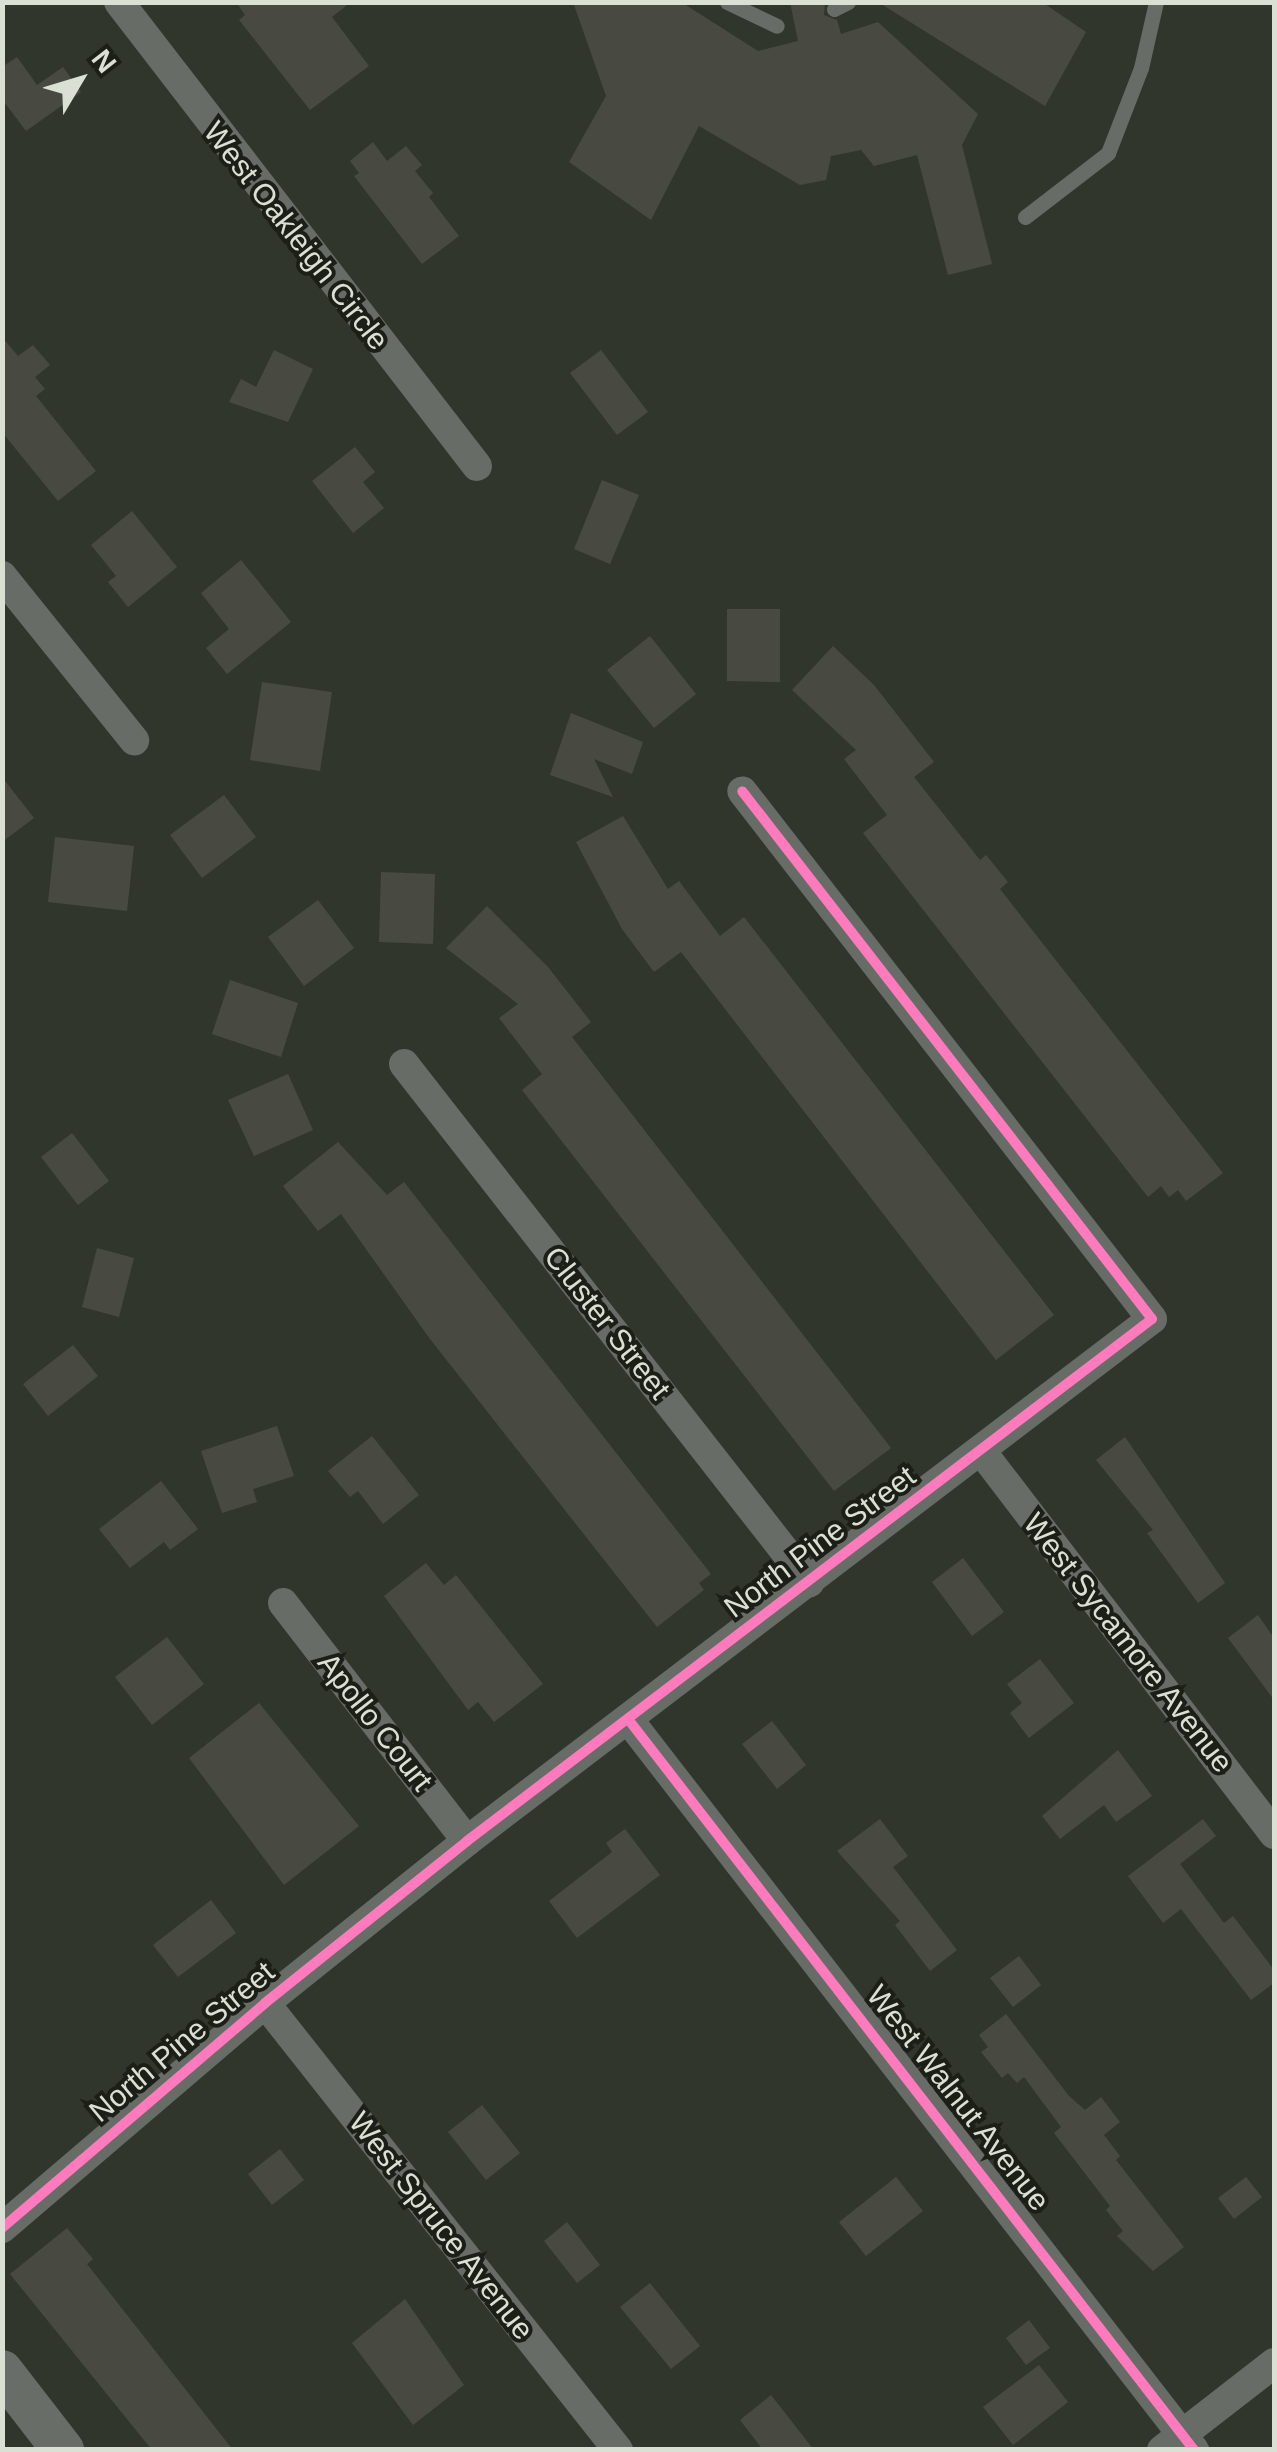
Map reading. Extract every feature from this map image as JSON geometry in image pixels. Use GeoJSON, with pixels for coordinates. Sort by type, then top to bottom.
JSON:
{"type":"FeatureCollection","features":[{"type":"Feature","properties":{"kind":"street","name":"West Oakleigh Circle"},"geometry":{"type":"LineString","coordinates":[[119,2],[478,466]]}},
{"type":"Feature","properties":{"kind":"street"},"geometry":{"type":"LineString","coordinates":[[2,576],[134,740]]}},
{"type":"Feature","properties":{"kind":"street","name":"North Pine Street"},"geometry":{"type":"LineString","coordinates":[[2,2228],[265,2003],[468,1841],[1152,1319],[742,792]]}},
{"type":"Feature","properties":{"kind":"street","name":"Cluster Street"},"geometry":{"type":"LineString","coordinates":[[404,1064],[810,1582]]}},
{"type":"Feature","properties":{"kind":"street","name":"West Sycamore Avenue"},"geometry":{"type":"LineString","coordinates":[[982,1452],[1274,1834]]}},
{"type":"Feature","properties":{"kind":"street","name":"Apollo Court"},"geometry":{"type":"LineString","coordinates":[[283,1603],[468,1841]]}},
{"type":"Feature","properties":{"kind":"street","name":"West Walnut Avenue"},"geometry":{"type":"LineString","coordinates":[[628,1719],[1179,2444]]}},
{"type":"Feature","properties":{"kind":"street","name":"West Spruce Avenue"},"geometry":{"type":"LineString","coordinates":[[265,2003],[618,2450]]}},
{"type":"Feature","properties":{"kind":"street"},"geometry":{"type":"LineString","coordinates":[[1179,2444],[1274,2362]]}},
{"type":"Feature","properties":{"kind":"street"},"geometry":{"type":"LineString","coordinates":[[2,2371],[64,2450]]}},
{"type":"Feature","properties":{"kind":"lane"},"geometry":{"type":"LineString","coordinates":[[727,2],[777,26]]}},
{"type":"Feature","properties":{"kind":"lane"},"geometry":{"type":"LineString","coordinates":[[1024,217],[1108,153],[1141,68],[1156,2]]}},
{"type":"Feature","properties":{"kind":"building"},"geometry":{"type":"Polygon","coordinates":[[[236,2],[351,2],[332,17],[369,66],[310,110],[239,20],[245,15],[236,2]]]}},
{"type":"Feature","properties":{"kind":"building"},"geometry":{"type":"Polygon","coordinates":[[[573,2],[681,2],[758,51],[798,41],[790,2],[825,2],[824,15],[837,20],[841,34],[878,22],[978,114],[962,145],[992,264],[948,275],[917,155],[874,166],[861,150],[831,156],[826,180],[800,185],[699,126],[651,220],[569,162],[606,96],[573,2]]]}},
{"type":"Feature","properties":{"kind":"building"},"geometry":{"type":"Polygon","coordinates":[[[878,2],[1042,2],[1086,32],[1045,106],[878,2]]]}},
{"type":"Feature","properties":{"kind":"building"},"geometry":{"type":"Polygon","coordinates":[[[17,57],[37,85],[63,67],[81,92],[26,131],[2,99],[2,67],[17,57]]]}},
{"type":"Feature","properties":{"kind":"building"},"geometry":{"type":"Polygon","coordinates":[[[373,142],[387,161],[406,146],[422,165],[415,171],[433,193],[429,197],[459,236],[422,264],[354,176],[359,173],[350,161],[373,142]]]}},
{"type":"Feature","properties":{"kind":"building"},"geometry":{"type":"Polygon","coordinates":[[[2,337],[18,356],[33,345],[50,365],[35,377],[45,389],[36,396],[96,471],[58,501],[2,432],[2,337]]]}},
{"type":"Feature","properties":{"kind":"building"},"geometry":{"type":"Polygon","coordinates":[[[274,350],[313,369],[288,422],[229,402],[241,379],[256,387],[274,350]]]}},
{"type":"Feature","properties":{"kind":"building"},"geometry":{"type":"Polygon","coordinates":[[[601,350],[648,412],[617,435],[570,373],[601,350]]]}},
{"type":"Feature","properties":{"kind":"building"},"geometry":{"type":"Polygon","coordinates":[[[355,447],[375,472],[363,482],[384,508],[353,533],[312,481],[355,447]]]}},
{"type":"Feature","properties":{"kind":"building"},"geometry":{"type":"Polygon","coordinates":[[[602,480],[639,495],[610,564],[574,549],[602,480]]]}},
{"type":"Feature","properties":{"kind":"building"},"geometry":{"type":"Polygon","coordinates":[[[132,511],[177,567],[128,607],[108,582],[116,576],[91,545],[132,511]]]}},
{"type":"Feature","properties":{"kind":"building"},"geometry":{"type":"Polygon","coordinates":[[[241,560],[291,622],[227,674],[206,648],[229,629],[201,593],[241,560]]]}},
{"type":"Feature","properties":{"kind":"building"},"geometry":{"type":"Polygon","coordinates":[[[727,609],[780,609],[780,682],[727,681],[727,609]]]}},
{"type":"Feature","properties":{"kind":"building"},"geometry":{"type":"Polygon","coordinates":[[[650,636],[696,694],[654,728],[607,670],[650,636]]]}},
{"type":"Feature","properties":{"kind":"building"},"geometry":{"type":"Polygon","coordinates":[[[833,646],[874,685],[934,762],[914,777],[980,860],[986,855],[1008,882],[1000,889],[1223,1173],[1186,1201],[1178,1190],[1169,1197],[1161,1186],[1148,1197],[863,833],[887,815],[844,759],[856,750],[792,690],[833,646]]]}},
{"type":"Feature","properties":{"kind":"building"},"geometry":{"type":"Polygon","coordinates":[[[262,682],[332,692],[320,771],[250,760],[262,682]]]}},
{"type":"Feature","properties":{"kind":"building"},"geometry":{"type":"Polygon","coordinates":[[[571,713],[643,742],[632,774],[594,759],[613,797],[550,775],[571,713]]]}},
{"type":"Feature","properties":{"kind":"building"},"geometry":{"type":"Polygon","coordinates":[[[2,777],[34,818],[2,842],[2,777]]]}},
{"type":"Feature","properties":{"kind":"building"},"geometry":{"type":"Polygon","coordinates":[[[224,795],[256,837],[202,878],[170,835],[224,795]]]}},
{"type":"Feature","properties":{"kind":"building"},"geometry":{"type":"Polygon","coordinates":[[[623,816],[668,889],[679,881],[720,936],[744,917],[1054,1315],[996,1360],[681,952],[654,972],[622,929],[576,842],[623,816]]]}},
{"type":"Feature","properties":{"kind":"building"},"geometry":{"type":"Polygon","coordinates":[[[55,837],[134,846],[127,911],[48,902],[55,837]]]}},
{"type":"Feature","properties":{"kind":"building"},"geometry":{"type":"Polygon","coordinates":[[[381,872],[435,874],[433,944],[379,942],[381,872]]]}},
{"type":"Feature","properties":{"kind":"building"},"geometry":{"type":"Polygon","coordinates":[[[318,900],[354,948],[304,986],[268,937],[318,900]]]}},
{"type":"Feature","properties":{"kind":"building"},"geometry":{"type":"Polygon","coordinates":[[[487,906],[548,967],[591,1022],[572,1037],[891,1448],[834,1491],[522,1090],[542,1074],[499,1018],[518,1004],[446,948],[487,906]]]}},
{"type":"Feature","properties":{"kind":"building"},"geometry":{"type":"Polygon","coordinates":[[[230,980],[298,1003],[281,1057],[212,1034],[230,980]]]}},
{"type":"Feature","properties":{"kind":"building"},"geometry":{"type":"Polygon","coordinates":[[[288,1074],[313,1130],[254,1156],[228,1100],[288,1074]]]}},
{"type":"Feature","properties":{"kind":"building"},"geometry":{"type":"Polygon","coordinates":[[[72,1133],[109,1181],[78,1205],[41,1157],[72,1133]]]}},
{"type":"Feature","properties":{"kind":"building"},"geometry":{"type":"Polygon","coordinates":[[[338,1142],[387,1195],[404,1182],[711,1574],[699,1583],[704,1590],[657,1627],[430,1339],[341,1214],[318,1231],[283,1186],[338,1142]]]}},
{"type":"Feature","properties":{"kind":"building"},"geometry":{"type":"Polygon","coordinates":[[[97,1248],[134,1258],[119,1317],[82,1307],[97,1248]]]}},
{"type":"Feature","properties":{"kind":"building"},"geometry":{"type":"Polygon","coordinates":[[[73,1345],[98,1376],[48,1416],[23,1384],[73,1345]]]}},
{"type":"Feature","properties":{"kind":"building"},"geometry":{"type":"Polygon","coordinates":[[[277,1426],[294,1476],[253,1489],[257,1502],[222,1513],[201,1451],[277,1426]]]}},
{"type":"Feature","properties":{"kind":"building"},"geometry":{"type":"Polygon","coordinates":[[[372,1436],[419,1495],[383,1524],[358,1491],[350,1497],[328,1471],[372,1436]]]}},
{"type":"Feature","properties":{"kind":"building"},"geometry":{"type":"Polygon","coordinates":[[[1125,1437],[1225,1583],[1198,1603],[1147,1533],[1153,1530],[1096,1460],[1125,1437]]]}},
{"type":"Feature","properties":{"kind":"building"},"geometry":{"type":"Polygon","coordinates":[[[161,1481],[198,1529],[170,1550],[164,1542],[130,1568],[99,1529],[161,1481]]]}},
{"type":"Feature","properties":{"kind":"building"},"geometry":{"type":"Polygon","coordinates":[[[963,1558],[1004,1612],[972,1636],[932,1582],[963,1558]]]}},
{"type":"Feature","properties":{"kind":"building"},"geometry":{"type":"Polygon","coordinates":[[[426,1563],[444,1585],[456,1575],[543,1684],[494,1722],[478,1702],[468,1710],[384,1596],[426,1563]]]}},
{"type":"Feature","properties":{"kind":"building"},"geometry":{"type":"Polygon","coordinates":[[[1258,1615],[1274,1638],[1274,1700],[1228,1638],[1258,1615]]]}},
{"type":"Feature","properties":{"kind":"building"},"geometry":{"type":"Polygon","coordinates":[[[167,1637],[204,1684],[152,1725],[115,1677],[167,1637]]]}},
{"type":"Feature","properties":{"kind":"building"},"geometry":{"type":"Polygon","coordinates":[[[1040,1659],[1074,1703],[1029,1738],[1010,1713],[1022,1703],[1007,1684],[1040,1659]]]}},
{"type":"Feature","properties":{"kind":"building"},"geometry":{"type":"Polygon","coordinates":[[[259,1703],[359,1826],[284,1885],[189,1758],[259,1703]]]}},
{"type":"Feature","properties":{"kind":"building"},"geometry":{"type":"Polygon","coordinates":[[[772,1721],[806,1765],[777,1789],[742,1744],[772,1721]]]}},
{"type":"Feature","properties":{"kind":"building"},"geometry":{"type":"Polygon","coordinates":[[[1118,1750],[1152,1796],[1116,1822],[1104,1805],[1060,1839],[1042,1816],[1118,1750]]]}},
{"type":"Feature","properties":{"kind":"building"},"geometry":{"type":"Polygon","coordinates":[[[880,1819],[908,1856],[893,1867],[957,1950],[930,1971],[895,1925],[900,1921],[837,1851],[880,1819]]]}},
{"type":"Feature","properties":{"kind":"building"},"geometry":{"type":"Polygon","coordinates":[[[1203,1819],[1216,1836],[1180,1864],[1224,1923],[1233,1916],[1274,1970],[1274,1983],[1251,2000],[1181,1909],[1163,1923],[1128,1876],[1203,1819]]]}},
{"type":"Feature","properties":{"kind":"building"},"geometry":{"type":"Polygon","coordinates":[[[625,1829],[660,1875],[577,1938],[549,1901],[612,1852],[606,1843],[625,1829]]]}},
{"type":"Feature","properties":{"kind":"building"},"geometry":{"type":"Polygon","coordinates":[[[211,1900],[236,1933],[178,1977],[153,1945],[211,1900]]]}},
{"type":"Feature","properties":{"kind":"building"},"geometry":{"type":"Polygon","coordinates":[[[1019,1956],[1041,1985],[1013,2007],[990,1978],[1019,1956]]]}},
{"type":"Feature","properties":{"kind":"building"},"geometry":{"type":"Polygon","coordinates":[[[1006,2014],[1069,2096],[1085,2110],[1101,2097],[1120,2122],[1104,2135],[1120,2156],[1116,2160],[1184,2247],[1153,2271],[1117,2236],[1123,2231],[1106,2210],[1110,2206],[1054,2133],[1061,2127],[1024,2077],[1017,2083],[1008,2073],[1002,2078],[981,2052],[988,2047],[979,2035],[1006,2014]]]}},
{"type":"Feature","properties":{"kind":"building"},"geometry":{"type":"Polygon","coordinates":[[[482,2105],[520,2153],[486,2180],[448,2132],[482,2105]]]}},
{"type":"Feature","properties":{"kind":"building"},"geometry":{"type":"Polygon","coordinates":[[[280,2149],[304,2180],[272,2205],[248,2174],[280,2149]]]}},
{"type":"Feature","properties":{"kind":"building"},"geometry":{"type":"Polygon","coordinates":[[[896,2177],[923,2211],[866,2256],[839,2222],[896,2177]]]}},
{"type":"Feature","properties":{"kind":"building"},"geometry":{"type":"Polygon","coordinates":[[[1246,2177],[1262,2197],[1234,2219],[1218,2198],[1246,2177]]]}},
{"type":"Feature","properties":{"kind":"building"},"geometry":{"type":"Polygon","coordinates":[[[567,2222],[600,2265],[577,2283],[544,2241],[567,2222]]]}},
{"type":"Feature","properties":{"kind":"building"},"geometry":{"type":"Polygon","coordinates":[[[67,2228],[93,2259],[87,2264],[233,2450],[152,2450],[10,2274],[67,2228]]]}},
{"type":"Feature","properties":{"kind":"building"},"geometry":{"type":"Polygon","coordinates":[[[650,2283],[700,2346],[671,2369],[620,2307],[650,2283]]]}},
{"type":"Feature","properties":{"kind":"building"},"geometry":{"type":"Polygon","coordinates":[[[405,2299],[464,2385],[413,2425],[352,2343],[405,2299]]]}},
{"type":"Feature","properties":{"kind":"building"},"geometry":{"type":"Polygon","coordinates":[[[1029,2320],[1050,2348],[1026,2365],[1006,2338],[1029,2320]]]}},
{"type":"Feature","properties":{"kind":"building"},"geometry":{"type":"Polygon","coordinates":[[[1039,2365],[1068,2402],[1013,2445],[983,2407],[1039,2365]]]}},
{"type":"Feature","properties":{"kind":"building"},"geometry":{"type":"Polygon","coordinates":[[[771,2395],[814,2450],[763,2450],[740,2420],[771,2395]]]}},
{"type":"Feature","properties":{"kind":"cycle path"},"geometry":{"type":"LineString","coordinates":[[2,2228],[265,2003],[467,1841],[1152,1319],[742,791]]}},
{"type":"Feature","properties":{"kind":"cycle path"},"geometry":{"type":"LineString","coordinates":[[628,1719],[1194,2450]]}}]}
